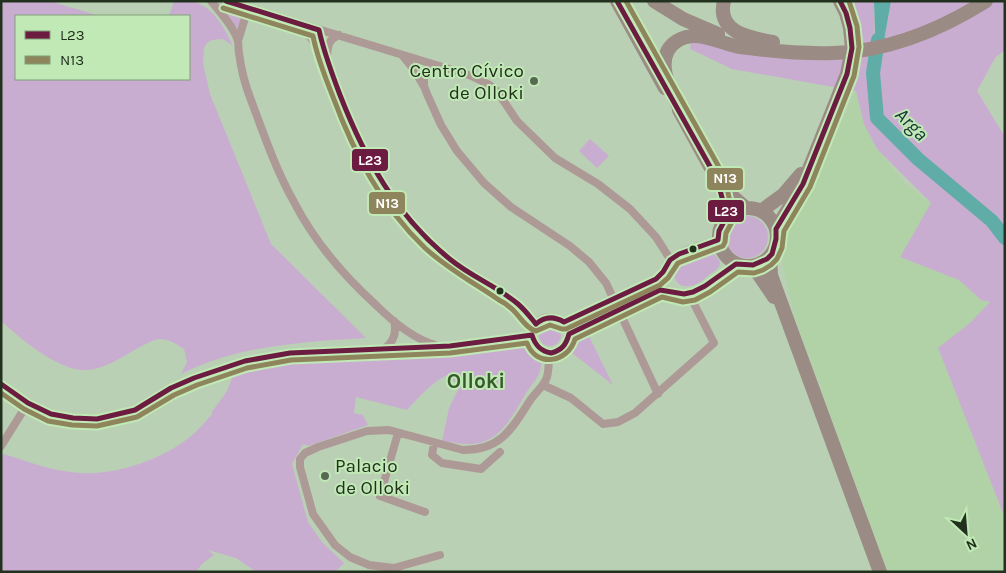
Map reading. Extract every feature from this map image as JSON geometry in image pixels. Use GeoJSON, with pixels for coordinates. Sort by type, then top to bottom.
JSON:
{"type":"FeatureCollection","features":[{"type":"Feature","properties":{"kind":"highway"},"geometry":{"type":"LineString","coordinates":[[617,1],[718,179],[731,195],[746,208]]}},
{"type":"Feature","properties":{"kind":"highway"},"geometry":{"type":"LineString","coordinates":[[654,1],[684,19],[713,32],[764,49]]}},
{"type":"Feature","properties":{"kind":"highway"},"geometry":{"type":"LineString","coordinates":[[724,1],[723,13],[733,30],[749,37],[827,53]]}},
{"type":"Feature","properties":{"kind":"highway"},"geometry":{"type":"LineString","coordinates":[[834,1],[850,28]]}},
{"type":"Feature","properties":{"kind":"highway"},"geometry":{"type":"LineString","coordinates":[[776,229],[802,184],[848,74],[852,48],[850,28],[840,1]]}},
{"type":"Feature","properties":{"kind":"highway"},"geometry":{"type":"LineString","coordinates":[[683,116],[666,78],[665,62],[669,50],[677,41],[692,36],[710,38],[738,47],[827,53],[861,51],[900,42],[935,30],[962,17],[986,1]]}},
{"type":"Feature","properties":{"kind":"highway"},"geometry":{"type":"LineString","coordinates":[[761,211],[783,195],[810,164]]}},
{"type":"Feature","properties":{"kind":"highway"},"geometry":{"type":"LineString","coordinates":[[718,179],[727,216]]}},
{"type":"Feature","properties":{"kind":"highway"},"geometry":{"type":"LineString","coordinates":[[746,208],[761,211],[768,215],[776,229],[776,243],[770,256],[763,263],[753,266],[736,264],[724,254],[718,240],[719,231],[727,216],[732,212],[746,208]]}},
{"type":"Feature","properties":{"kind":"highway"},"geometry":{"type":"LineString","coordinates":[[770,256],[771,275],[880,572]]}},
{"type":"Feature","properties":{"kind":"highway"},"geometry":{"type":"LineString","coordinates":[[753,266],[783,309]]}},
{"type":"Feature","properties":{"kind":"street"},"geometry":{"type":"LineString","coordinates":[[211,1],[226,18],[238,41]]}},
{"type":"Feature","properties":{"kind":"street"},"geometry":{"type":"LineString","coordinates":[[225,1],[469,75],[488,84],[498,91],[517,121],[541,146],[555,158],[598,184],[630,209],[656,237],[670,259]]}},
{"type":"Feature","properties":{"kind":"street"},"geometry":{"type":"LineString","coordinates":[[257,10],[245,18],[238,41],[242,74],[270,150],[294,202],[332,260],[360,291],[410,334],[439,347]]}},
{"type":"Feature","properties":{"kind":"street"},"geometry":{"type":"LineString","coordinates":[[293,22],[310,37],[326,60]]}},
{"type":"Feature","properties":{"kind":"street"},"geometry":{"type":"LineString","coordinates":[[320,30],[326,60],[362,149],[376,176],[398,206],[439,250],[469,273],[515,302],[536,324]]}},
{"type":"Feature","properties":{"kind":"street"},"geometry":{"type":"LineString","coordinates":[[326,60],[328,44],[339,35]]}},
{"type":"Feature","properties":{"kind":"street"},"geometry":{"type":"LineString","coordinates":[[402,54],[424,86],[441,124],[457,151],[484,183],[511,207],[570,246],[589,262],[606,283],[658,394]]}},
{"type":"Feature","properties":{"kind":"street"},"geometry":{"type":"LineString","coordinates":[[424,86],[424,75],[435,65]]}},
{"type":"Feature","properties":{"kind":"street"},"geometry":{"type":"LineString","coordinates":[[673,291],[666,280],[666,270],[670,259],[678,254],[718,240]]}},
{"type":"Feature","properties":{"kind":"street"},"geometry":{"type":"LineString","coordinates":[[568,334],[660,290],[689,294],[736,264]]}},
{"type":"Feature","properties":{"kind":"street"},"geometry":{"type":"LineString","coordinates":[[564,322],[656,279],[666,270]]}},
{"type":"Feature","properties":{"kind":"street"},"geometry":{"type":"LineString","coordinates":[[544,385],[571,398],[603,424],[618,422],[635,413],[714,343],[689,294]]}},
{"type":"Feature","properties":{"kind":"street"},"geometry":{"type":"LineString","coordinates":[[553,317],[564,322],[568,334],[565,346],[561,350],[549,353],[539,350],[532,336],[536,324],[540,320],[553,317]]}},
{"type":"Feature","properties":{"kind":"street"},"geometry":{"type":"LineString","coordinates":[[384,349],[391,344],[394,338],[394,321]]}},
{"type":"Feature","properties":{"kind":"street"},"geometry":{"type":"LineString","coordinates":[[1,384],[28,403],[51,414],[73,418],[97,419],[135,410],[171,388],[245,360],[290,352],[439,347],[532,336]]}},
{"type":"Feature","properties":{"kind":"street"},"geometry":{"type":"LineString","coordinates":[[440,556],[394,568],[369,565],[350,557],[335,545],[312,514],[300,467],[300,458],[305,453],[318,447],[367,431],[389,430],[463,450],[487,447],[512,429],[532,398],[544,385],[548,374],[549,353]]}},
{"type":"Feature","properties":{"kind":"street"},"geometry":{"type":"LineString","coordinates":[[1,446],[28,403]]}},
{"type":"Feature","properties":{"kind":"street"},"geometry":{"type":"LineString","coordinates":[[398,432],[380,496],[425,512]]}},
{"type":"Feature","properties":{"kind":"street"},"geometry":{"type":"LineString","coordinates":[[434,443],[432,455],[442,463],[481,469],[500,452]]}},
{"type":"Feature","properties":{"kind":"shaded area"},"geometry":{"type":"Polygon","coordinates":[[[1,1],[49,1],[97,15],[15,15],[15,80],[190,80],[190,15],[169,15],[174,1],[194,2],[201,5],[218,20],[233,46],[223,39],[212,40],[204,48],[203,63],[210,94],[271,244],[366,338],[319,341],[248,351],[203,364],[181,374],[187,362],[184,349],[170,341],[158,339],[110,364],[86,370],[75,369],[52,360],[29,345],[1,321],[1,1]]]}},
{"type":"Feature","properties":{"kind":"shaded area"},"geometry":{"type":"Polygon","coordinates":[[[846,1],[874,1],[875,48],[883,46],[891,1],[1005,1],[1005,50],[995,58],[977,91],[1005,137],[1005,518],[938,348],[971,322],[990,302],[981,300],[959,280],[900,257],[931,203],[877,149],[864,124],[856,91],[732,69],[690,49],[692,36],[738,47],[861,51],[852,10],[846,1]]]}},
{"type":"Feature","properties":{"kind":"shaded area"},"geometry":{"type":"Polygon","coordinates":[[[218,3],[247,11],[238,28],[227,17],[218,3]]]}},
{"type":"Feature","properties":{"kind":"shaded area"},"geometry":{"type":"Polygon","coordinates":[[[856,90],[864,124],[877,149],[905,184],[931,203],[901,257],[959,280],[980,300],[990,302],[971,322],[938,348],[1005,518],[1005,572],[888,572],[795,318],[782,264],[788,229],[822,166],[856,90]]]}},
{"type":"Feature","properties":{"kind":"shaded area"},"geometry":{"type":"Polygon","coordinates":[[[590,139],[609,156],[597,168],[579,151],[590,139]]]}},
{"type":"Feature","properties":{"kind":"shaded area"},"geometry":{"type":"Polygon","coordinates":[[[751,216],[759,219],[765,225],[768,237],[765,249],[759,255],[743,258],[735,255],[729,249],[726,233],[729,225],[735,219],[751,216]]]}},
{"type":"Feature","properties":{"kind":"shaded area"},"geometry":{"type":"Polygon","coordinates":[[[710,250],[720,262],[716,270],[695,285],[684,286],[680,284],[675,278],[674,273],[678,260],[710,250]]]}},
{"type":"Feature","properties":{"kind":"shaded area"},"geometry":{"type":"Polygon","coordinates":[[[550,324],[558,327],[561,335],[558,343],[550,346],[542,343],[539,335],[542,327],[550,324]]]}},
{"type":"Feature","properties":{"kind":"shaded area"},"geometry":{"type":"Polygon","coordinates":[[[588,334],[613,385],[572,353],[580,339],[588,334]]]}},
{"type":"Feature","properties":{"kind":"shaded area"},"geometry":{"type":"Polygon","coordinates":[[[527,348],[536,358],[542,360],[540,371],[503,428],[489,439],[469,444],[442,441],[449,408],[460,386],[447,375],[430,386],[407,410],[356,397],[354,413],[363,415],[368,425],[308,446],[303,444],[292,464],[308,522],[322,542],[344,563],[335,572],[256,572],[236,558],[208,550],[214,555],[202,564],[196,572],[1,572],[1,456],[4,454],[62,471],[82,473],[109,472],[150,460],[190,437],[213,413],[211,413],[227,391],[233,375],[286,363],[444,355],[527,348]]]}},
{"type":"Feature","properties":{"kind":"water"},"geometry":{"type":"Polygon","coordinates":[[[874,1],[891,1],[883,46],[876,58],[874,1]]]}},
{"type":"Feature","properties":{"kind":"waterway","name":"Arga"},"geometry":{"type":"LineString","coordinates":[[878,40],[873,73],[877,118],[918,159],[992,221],[1005,238]]}},
{"type":"Feature","properties":{"kind":"transit line","name":"L23"},"geometry":{"type":"LineString","coordinates":[[226,1],[319,30],[328,63],[360,142],[399,206],[414,225],[451,260],[518,304],[536,324],[543,319],[550,318],[564,322],[656,279],[670,260],[679,254],[718,240],[719,231],[727,216],[717,179],[617,1]]}},
{"type":"Feature","properties":{"kind":"transit line","name":"N13"},"geometry":{"type":"LineString","coordinates":[[223,8],[313,36],[324,74],[350,138],[370,178],[395,215],[409,232],[434,256],[461,276],[507,305],[527,326],[536,331],[550,325],[566,329],[660,285],[668,278],[678,263],[723,246],[726,233],[734,218],[724,176],[626,1]]}},
{"type":"Feature","properties":{"kind":"transit line","name":"L23"},"geometry":{"type":"LineString","coordinates":[[1,384],[28,403],[51,414],[73,418],[97,419],[135,410],[171,388],[194,378],[245,361],[290,353],[450,346],[532,335],[538,347],[551,353],[563,346],[569,334],[660,290],[684,294],[693,292],[705,286],[736,264],[753,265],[767,259],[772,254],[776,239],[776,229],[803,184],[847,74],[852,48],[850,28],[840,1]]}},
{"type":"Feature","properties":{"kind":"transit line","name":"N13"},"geometry":{"type":"LineString","coordinates":[[1,393],[24,409],[48,421],[72,425],[97,426],[137,417],[174,395],[197,385],[247,368],[291,360],[450,353],[527,343],[531,351],[537,356],[544,359],[552,359],[566,353],[575,339],[662,297],[683,302],[695,300],[738,272],[754,273],[763,270],[777,259],[782,248],[784,231],[810,187],[854,76],[859,47],[857,26],[849,1]]}},
{"type":"Feature","properties":{"kind":"place","name":"Centro Cívico de Olloki"},"geometry":{"type":"Point","coordinates":[534,81]}},
{"type":"Feature","properties":{"kind":"place","name":"Palacio de Olloki"},"geometry":{"type":"Point","coordinates":[325,476]}},
{"type":"Feature","properties":{"kind":"district","name":"Olloki"},"geometry":{"type":"Point","coordinates":[476,381]}}]}
